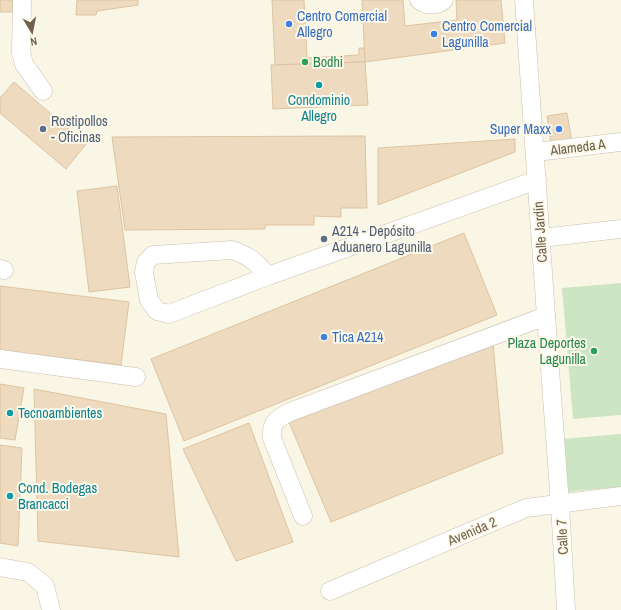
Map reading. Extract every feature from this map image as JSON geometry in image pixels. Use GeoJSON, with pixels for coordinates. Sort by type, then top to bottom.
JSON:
{"type":"FeatureCollection","features":[{"type":"Feature","properties":{"kind":"street"},"geometry":{"type":"LineString","coordinates":[[22,0],[21,52],[24,64],[43,91]]}},
{"type":"Feature","properties":{"kind":"street"},"geometry":{"type":"LineString","coordinates":[[419,0],[425,4],[440,4],[444,0]]}},
{"type":"Feature","properties":{"kind":"street","name":"Calle Jardín"},"geometry":{"type":"LineString","coordinates":[[524,0],[557,464]]}},
{"type":"Feature","properties":{"kind":"street","name":"Alameda A"},"geometry":{"type":"LineString","coordinates":[[536,152],[621,142]]}},
{"type":"Feature","properties":{"kind":"street"},"geometry":{"type":"LineString","coordinates":[[268,276],[256,262],[244,254],[232,250],[153,255],[146,262],[144,272],[148,300],[157,311],[169,314],[268,276],[537,180]]}},
{"type":"Feature","properties":{"kind":"street"},"geometry":{"type":"LineString","coordinates":[[541,238],[621,229]]}},
{"type":"Feature","properties":{"kind":"street"},"geometry":{"type":"LineString","coordinates":[[303,516],[272,438],[271,428],[276,419],[290,412],[546,316]]}},
{"type":"Feature","properties":{"kind":"street"},"geometry":{"type":"LineString","coordinates":[[0,359],[136,377]]}},
{"type":"Feature","properties":{"kind":"street","name":"Calle 7"},"geometry":{"type":"LineString","coordinates":[[557,464],[566,610]]}},
{"type":"Feature","properties":{"kind":"street","name":"Avenida 2"},"geometry":{"type":"LineString","coordinates":[[330,591],[526,508],[621,496]]}},
{"type":"Feature","properties":{"kind":"street"},"geometry":{"type":"LineString","coordinates":[[0,567],[28,572],[45,586],[51,610]]}},
{"type":"Feature","properties":{"kind":"green space","name":"Plaza Deportes Lagunilla"},"geometry":{"type":"Polygon","coordinates":[[[621,283],[621,415],[573,419],[562,288],[621,283]]]}},
{"type":"Feature","properties":{"kind":"green space"},"geometry":{"type":"Polygon","coordinates":[[[621,434],[621,487],[566,492],[562,439],[621,434]]]}},
{"type":"Feature","properties":{"kind":"building"},"geometry":{"type":"Polygon","coordinates":[[[0,0],[13,0],[13,12],[0,12],[0,0]]]}},
{"type":"Feature","properties":{"kind":"building"},"geometry":{"type":"Polygon","coordinates":[[[77,0],[138,0],[138,5],[97,11],[96,15],[76,15],[77,0]]]}},
{"type":"Feature","properties":{"kind":"building","name":"Centro Comercial Allegro"},"geometry":{"type":"Polygon","coordinates":[[[272,0],[304,0],[307,58],[359,55],[359,48],[364,48],[365,62],[275,65],[272,0]]]}},
{"type":"Feature","properties":{"kind":"building","name":"Centro Comercial Lagunilla"},"geometry":{"type":"Polygon","coordinates":[[[362,0],[403,0],[405,26],[457,20],[456,0],[501,0],[505,43],[365,62],[362,0]]]}},
{"type":"Feature","properties":{"kind":"building","name":"Condominio Allegro"},"geometry":{"type":"Polygon","coordinates":[[[365,62],[368,105],[273,109],[271,65],[365,62]]]}},
{"type":"Feature","properties":{"kind":"building","name":"Rostipollos - Oficinas"},"geometry":{"type":"Polygon","coordinates":[[[14,82],[86,144],[66,169],[0,113],[0,98],[14,82]]]}},
{"type":"Feature","properties":{"kind":"building","name":"Super Maxx"},"geometry":{"type":"Polygon","coordinates":[[[567,113],[572,142],[551,145],[547,116],[567,113]]]}},
{"type":"Feature","properties":{"kind":"building"},"geometry":{"type":"Polygon","coordinates":[[[365,136],[367,208],[341,208],[341,217],[314,216],[314,225],[265,225],[265,229],[125,230],[112,137],[365,136]]]}},
{"type":"Feature","properties":{"kind":"building"},"geometry":{"type":"Polygon","coordinates":[[[515,139],[515,152],[378,205],[378,148],[515,139]]]}},
{"type":"Feature","properties":{"kind":"building"},"geometry":{"type":"Polygon","coordinates":[[[117,186],[130,287],[89,292],[77,191],[117,186]]]}},
{"type":"Feature","properties":{"kind":"building","name":"Tica A214"},"geometry":{"type":"Polygon","coordinates":[[[464,233],[497,315],[184,441],[151,359],[464,233]]]}},
{"type":"Feature","properties":{"kind":"building"},"geometry":{"type":"Polygon","coordinates":[[[0,286],[129,302],[121,365],[0,350],[0,286]]]}},
{"type":"Feature","properties":{"kind":"building"},"geometry":{"type":"Polygon","coordinates":[[[493,344],[503,453],[331,522],[289,422],[493,344]]]}},
{"type":"Feature","properties":{"kind":"building","name":"Tecnoambientes"},"geometry":{"type":"Polygon","coordinates":[[[0,384],[24,388],[15,440],[0,438],[0,384]]]}},
{"type":"Feature","properties":{"kind":"building"},"geometry":{"type":"Polygon","coordinates":[[[34,389],[166,414],[179,557],[38,541],[34,389]]]}},
{"type":"Feature","properties":{"kind":"building"},"geometry":{"type":"Polygon","coordinates":[[[249,423],[293,542],[236,561],[183,449],[249,423]]]}},
{"type":"Feature","properties":{"kind":"building","name":"Cond. Bodegas Brancacci"},"geometry":{"type":"Polygon","coordinates":[[[0,445],[22,448],[18,546],[0,543],[0,445]]]}},
{"type":"Feature","properties":{"kind":"place","name":"Centro Comercial Allegro"},"geometry":{"type":"Point","coordinates":[289,24]}},
{"type":"Feature","properties":{"kind":"place","name":"Centro Comercial Lagunilla"},"geometry":{"type":"Point","coordinates":[434,34]}},
{"type":"Feature","properties":{"kind":"place","name":"Bodhi"},"geometry":{"type":"Point","coordinates":[305,62]}},
{"type":"Feature","properties":{"kind":"place","name":"Condominio Allegro"},"geometry":{"type":"Point","coordinates":[319,85]}},
{"type":"Feature","properties":{"kind":"place","name":"Rostipollos - Oficinas"},"geometry":{"type":"Point","coordinates":[43,129]}},
{"type":"Feature","properties":{"kind":"place","name":"Super Maxx"},"geometry":{"type":"Point","coordinates":[559,129]}},
{"type":"Feature","properties":{"kind":"place","name":"A214 - Depósito Aduanero Lagunilla"},"geometry":{"type":"Point","coordinates":[324,239]}},
{"type":"Feature","properties":{"kind":"place","name":"Tica A214"},"geometry":{"type":"Point","coordinates":[324,337]}},
{"type":"Feature","properties":{"kind":"place","name":"Plaza Deportes Lagunilla"},"geometry":{"type":"Point","coordinates":[594,351]}},
{"type":"Feature","properties":{"kind":"place","name":"Tecnoambientes"},"geometry":{"type":"Point","coordinates":[10,413]}},
{"type":"Feature","properties":{"kind":"place","name":"Cond. Bodegas Brancacci"},"geometry":{"type":"Point","coordinates":[10,496]}}]}
